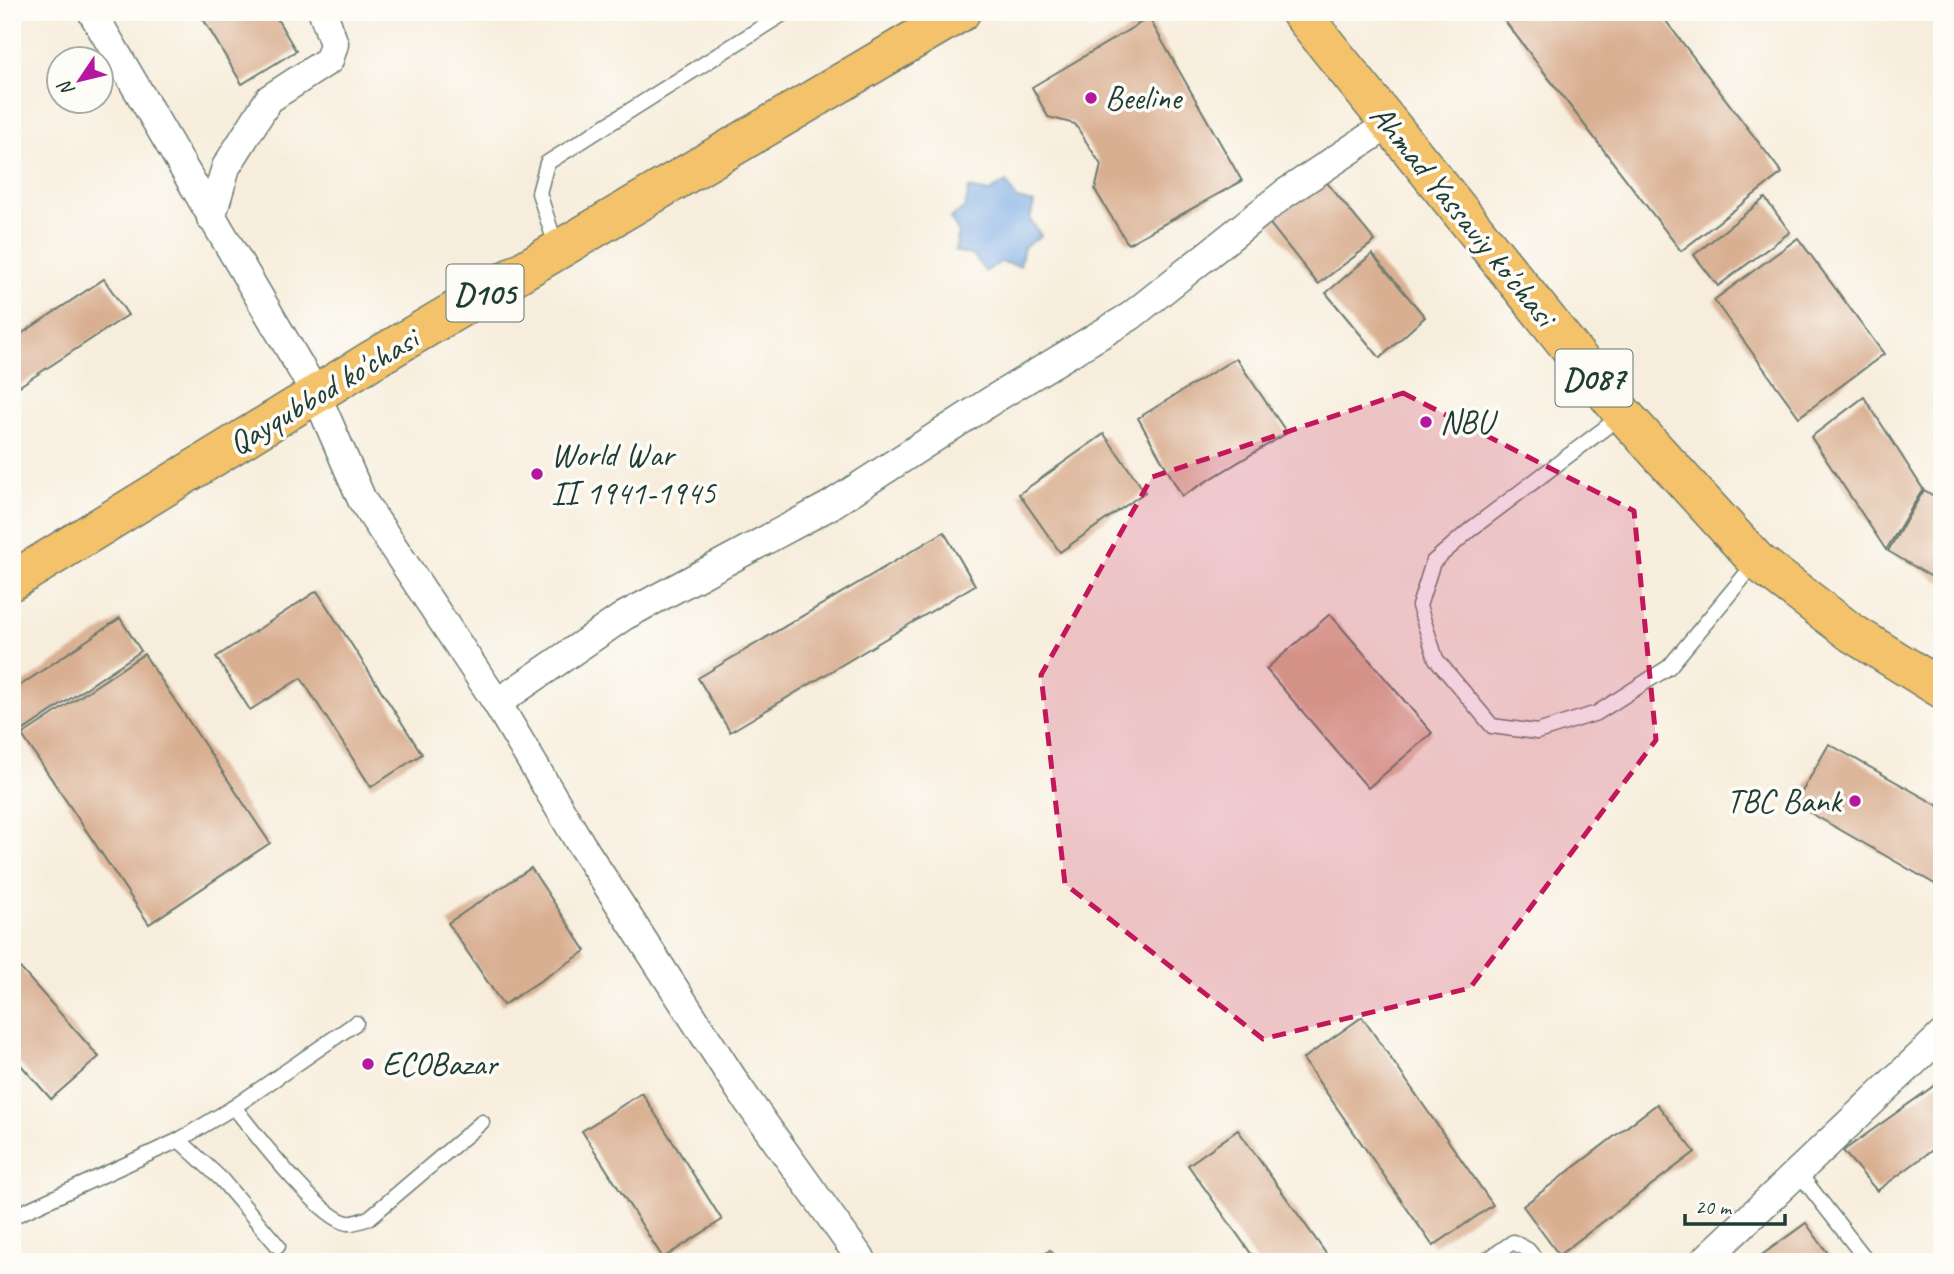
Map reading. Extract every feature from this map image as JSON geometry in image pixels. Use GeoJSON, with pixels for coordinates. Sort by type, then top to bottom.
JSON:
{"type":"FeatureCollection","features":[{"type":"Feature","properties":{"kind":"main road","name":"Qayqubbod ko'chasi"},"geometry":{"type":"LineString","coordinates":[[12,581],[316,394],[961,12]]}},
{"type":"Feature","properties":{"kind":"main road","name":"Ahmad Yassaviy ko'chasi"},"geometry":{"type":"LineString","coordinates":[[1300,12],[1623,414],[1757,561],[1852,633],[1942,688]]}},
{"type":"Feature","properties":{"kind":"street"},"geometry":{"type":"LineString","coordinates":[[92,12],[316,394],[362,500],[497,703],[580,843],[733,1079],[863,1262]]}},
{"type":"Feature","properties":{"kind":"street"},"geometry":{"type":"LineString","coordinates":[[211,218],[226,167],[268,99],[329,60],[334,44],[323,12]]}},
{"type":"Feature","properties":{"kind":"street"},"geometry":{"type":"LineString","coordinates":[[497,703],[624,616],[829,506],[997,397],[1131,316],[1284,194],[1389,124]]}},
{"type":"Feature","properties":{"kind":"street"},"geometry":{"type":"LineString","coordinates":[[1703,1262],[1942,1035]]}},
{"type":"Feature","properties":{"kind":"lane"},"geometry":{"type":"LineString","coordinates":[[557,251],[540,193],[547,163],[786,12]]}},
{"type":"Feature","properties":{"kind":"lane"},"geometry":{"type":"LineString","coordinates":[[1623,414],[1471,529],[1433,562],[1419,607],[1436,659],[1492,726],[1537,732],[1597,713],[1668,667],[1757,561]]}},
{"type":"Feature","properties":{"kind":"lane"},"geometry":{"type":"LineString","coordinates":[[12,1217],[179,1140],[234,1107],[356,1023]]}},
{"type":"Feature","properties":{"kind":"lane"},"geometry":{"type":"LineString","coordinates":[[234,1107],[279,1162],[331,1216],[349,1224],[369,1218],[482,1122]]}},
{"type":"Feature","properties":{"kind":"lane"},"geometry":{"type":"LineString","coordinates":[[179,1140],[221,1179],[278,1246]]}},
{"type":"Feature","properties":{"kind":"lane"},"geometry":{"type":"LineString","coordinates":[[1798,1172],[1868,1262]]}},
{"type":"Feature","properties":{"kind":"lane"},"geometry":{"type":"LineString","coordinates":[[1484,1262],[1513,1242],[1528,1250],[1538,1262]]}},
{"type":"Feature","properties":{"kind":"highlighted area"},"geometry":{"type":"Polygon","coordinates":[[[1403,393],[1634,511],[1656,740],[1470,988],[1263,1039],[1065,884],[1041,675],[1152,477],[1403,393]]]}},
{"type":"Feature","properties":{"kind":"water"},"geometry":{"type":"Polygon","coordinates":[[[1006,182],[1017,199],[1034,203],[1030,219],[1041,236],[1024,247],[1020,266],[1001,262],[985,272],[974,256],[955,251],[959,233],[950,218],[965,208],[969,188],[989,192],[1006,182]]]}},
{"type":"Feature","properties":{"kind":"building"},"geometry":{"type":"Polygon","coordinates":[[[199,12],[273,12],[296,51],[242,84],[199,12]]]}},
{"type":"Feature","properties":{"kind":"building"},"geometry":{"type":"Polygon","coordinates":[[[1498,12],[1659,12],[1782,173],[1681,251],[1498,12]]]}},
{"type":"Feature","properties":{"kind":"building"},"geometry":{"type":"Polygon","coordinates":[[[1149,18],[1242,181],[1128,244],[1095,190],[1101,165],[1075,124],[1048,117],[1032,87],[1149,18]]]}},
{"type":"Feature","properties":{"kind":"building"},"geometry":{"type":"Polygon","coordinates":[[[1319,173],[1375,241],[1318,284],[1267,220],[1319,173]]]}},
{"type":"Feature","properties":{"kind":"building"},"geometry":{"type":"Polygon","coordinates":[[[1765,198],[1790,232],[1718,286],[1694,255],[1765,198]]]}},
{"type":"Feature","properties":{"kind":"building"},"geometry":{"type":"Polygon","coordinates":[[[1798,238],[1884,354],[1799,417],[1714,300],[1798,238]]]}},
{"type":"Feature","properties":{"kind":"building"},"geometry":{"type":"Polygon","coordinates":[[[1372,254],[1425,317],[1380,358],[1326,293],[1372,254]]]}},
{"type":"Feature","properties":{"kind":"building"},"geometry":{"type":"Polygon","coordinates":[[[104,279],[128,315],[12,391],[12,340],[104,279]]]}},
{"type":"Feature","properties":{"kind":"building"},"geometry":{"type":"Polygon","coordinates":[[[1236,358],[1287,433],[1182,496],[1138,418],[1236,358]]]}},
{"type":"Feature","properties":{"kind":"building"},"geometry":{"type":"Polygon","coordinates":[[[1864,397],[1923,489],[1886,550],[1811,437],[1864,397]]]}},
{"type":"Feature","properties":{"kind":"building"},"geometry":{"type":"Polygon","coordinates":[[[1104,434],[1145,492],[1060,552],[1019,494],[1104,434]]]}},
{"type":"Feature","properties":{"kind":"building"},"geometry":{"type":"Polygon","coordinates":[[[1924,490],[1942,501],[1942,583],[1888,551],[1924,490]]]}},
{"type":"Feature","properties":{"kind":"building"},"geometry":{"type":"Polygon","coordinates":[[[944,532],[975,585],[730,732],[698,678],[944,532]]]}},
{"type":"Feature","properties":{"kind":"building"},"geometry":{"type":"Polygon","coordinates":[[[317,591],[422,754],[371,787],[301,678],[250,710],[216,657],[317,591]]]}},
{"type":"Feature","properties":{"kind":"building"},"geometry":{"type":"Polygon","coordinates":[[[1330,614],[1432,733],[1368,788],[1266,669],[1330,614]]]}},
{"type":"Feature","properties":{"kind":"building"},"geometry":{"type":"Polygon","coordinates":[[[120,618],[141,651],[12,738],[12,691],[120,618]]]}},
{"type":"Feature","properties":{"kind":"building"},"geometry":{"type":"Polygon","coordinates":[[[144,654],[270,843],[149,924],[22,735],[144,654]]]}},
{"type":"Feature","properties":{"kind":"building"},"geometry":{"type":"Polygon","coordinates":[[[1829,744],[1942,808],[1942,888],[1795,804],[1829,744]]]}},
{"type":"Feature","properties":{"kind":"building"},"geometry":{"type":"Polygon","coordinates":[[[531,868],[586,951],[503,1005],[448,923],[531,868]]]}},
{"type":"Feature","properties":{"kind":"building"},"geometry":{"type":"Polygon","coordinates":[[[12,959],[99,1057],[51,1099],[12,1055],[12,959]]]}},
{"type":"Feature","properties":{"kind":"building"},"geometry":{"type":"Polygon","coordinates":[[[1362,1017],[1493,1205],[1433,1246],[1303,1059],[1362,1017]]]}},
{"type":"Feature","properties":{"kind":"building"},"geometry":{"type":"Polygon","coordinates":[[[1942,1080],[1942,1143],[1877,1191],[1843,1151],[1942,1080]]]}},
{"type":"Feature","properties":{"kind":"building"},"geometry":{"type":"Polygon","coordinates":[[[642,1093],[722,1220],[663,1258],[582,1131],[642,1093]]]}},
{"type":"Feature","properties":{"kind":"building"},"geometry":{"type":"Polygon","coordinates":[[[1657,1104],[1695,1152],[1559,1255],[1523,1206],[1657,1104]]]}},
{"type":"Feature","properties":{"kind":"building"},"geometry":{"type":"Polygon","coordinates":[[[1238,1130],[1332,1262],[1257,1262],[1188,1165],[1238,1130]]]}},
{"type":"Feature","properties":{"kind":"building"},"geometry":{"type":"Polygon","coordinates":[[[1806,1223],[1834,1262],[1763,1262],[1759,1257],[1806,1223]]]}},
{"type":"Feature","properties":{"kind":"building"},"geometry":{"type":"Polygon","coordinates":[[[1050,1250],[1060,1262],[1035,1262],[1050,1250]]]}},
{"type":"Feature","properties":{"kind":"place","name":"Beeline"},"geometry":{"type":"Point","coordinates":[1091,98]}},
{"type":"Feature","properties":{"kind":"place","name":"NBU"},"geometry":{"type":"Point","coordinates":[1426,422]}},
{"type":"Feature","properties":{"kind":"place","name":"World War II 1941-1945"},"geometry":{"type":"Point","coordinates":[537,474]}},
{"type":"Feature","properties":{"kind":"place","name":"TBC Bank"},"geometry":{"type":"Point","coordinates":[1855,801]}},
{"type":"Feature","properties":{"kind":"place","name":"ECOBazar"},"geometry":{"type":"Point","coordinates":[368,1064]}}]}
